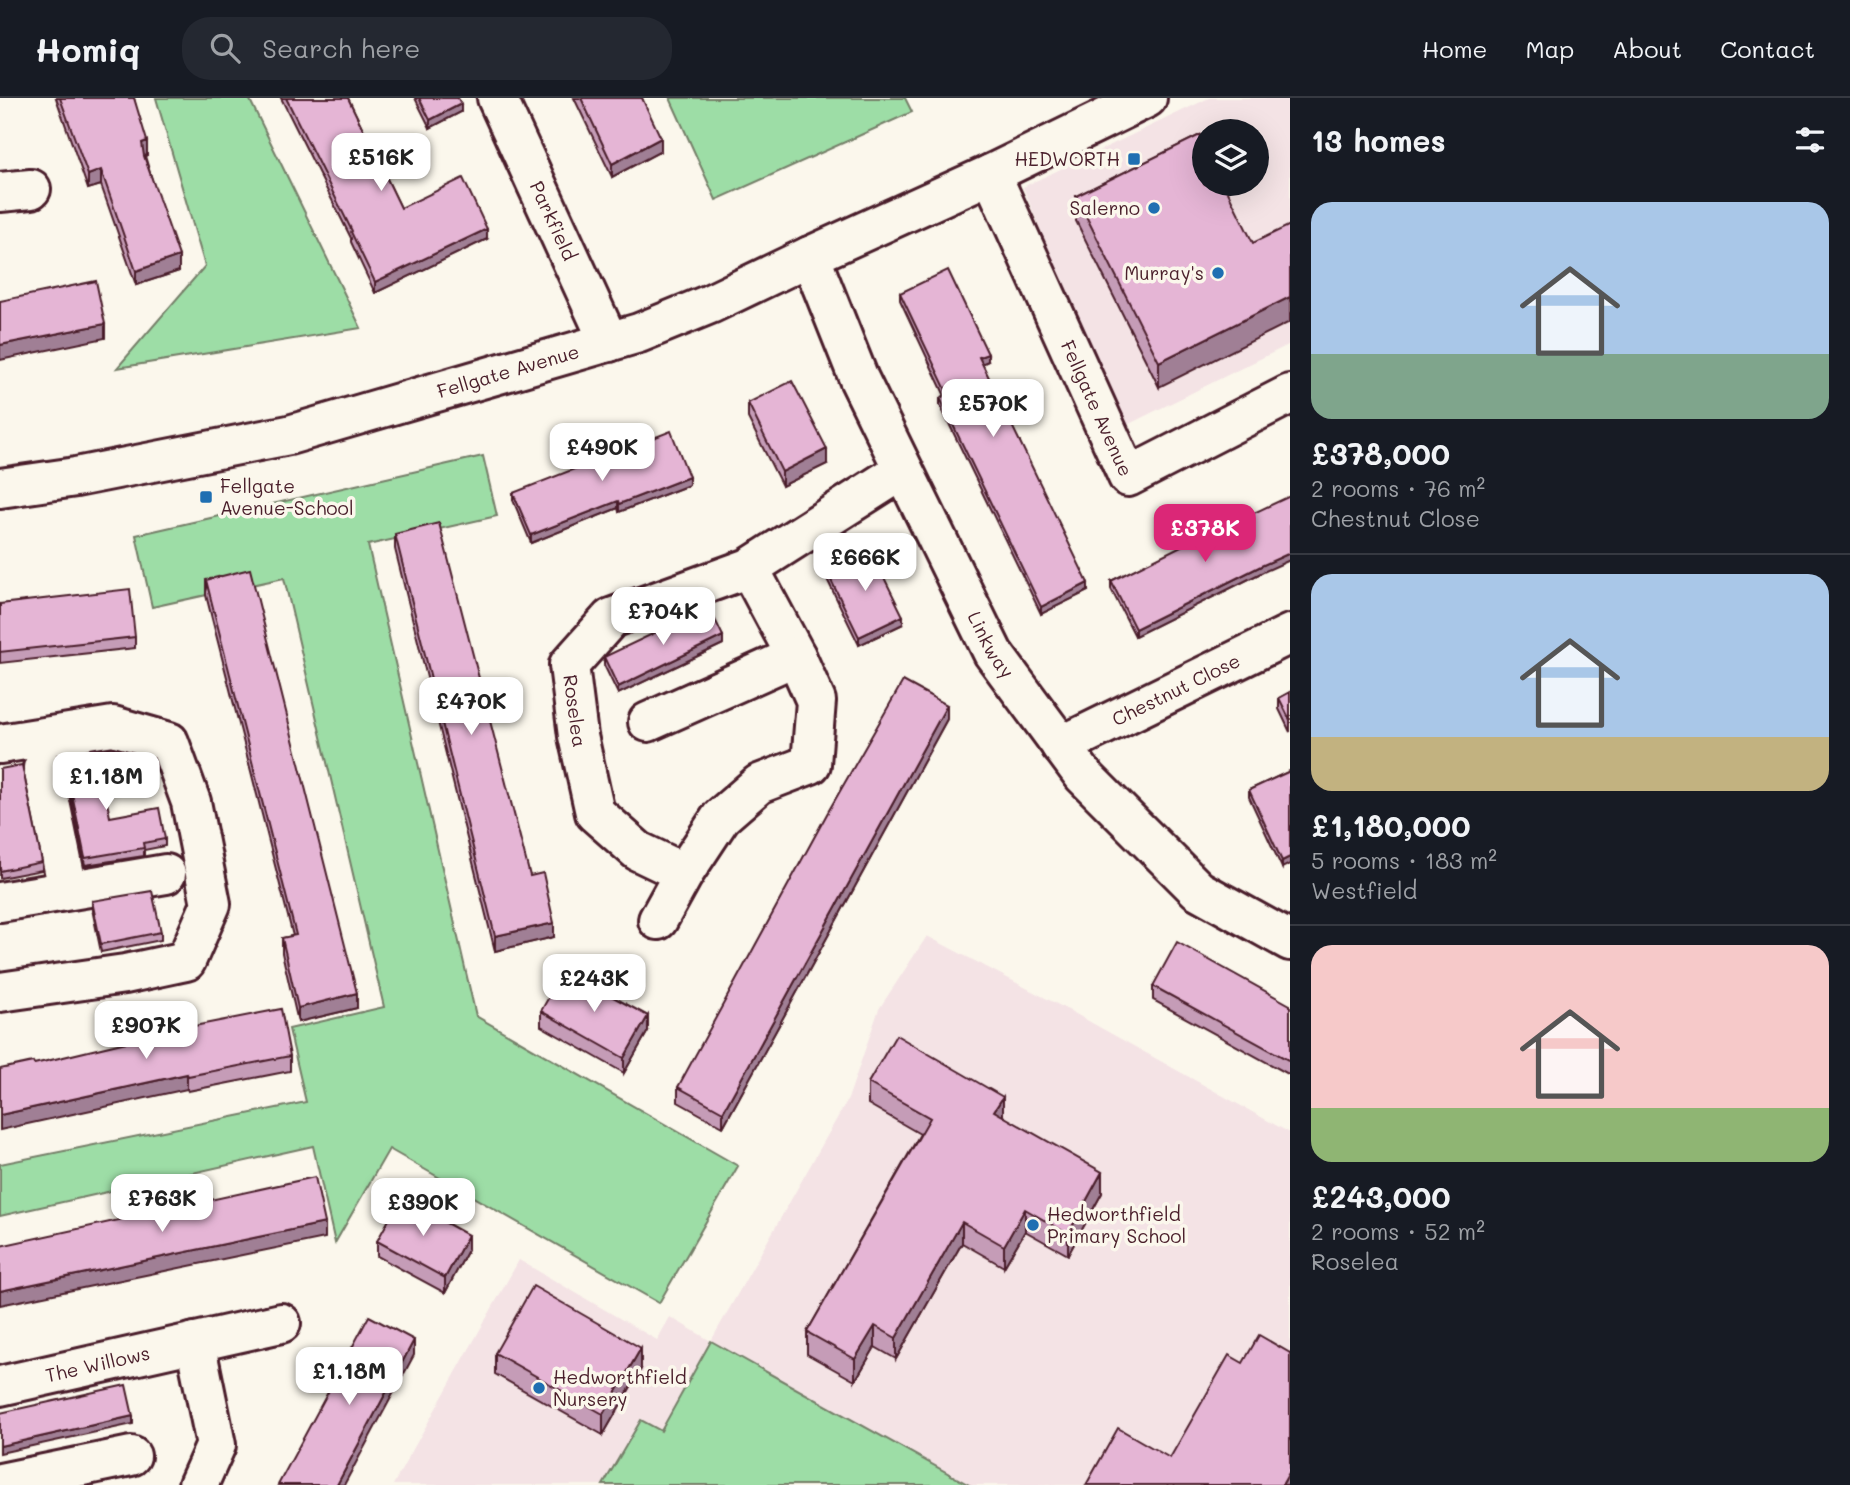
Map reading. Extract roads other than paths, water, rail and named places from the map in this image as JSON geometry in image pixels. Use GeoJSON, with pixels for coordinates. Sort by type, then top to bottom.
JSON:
{"type":"FeatureCollection","features":[{"type":"Feature","properties":{"kind":"street","name":"Parkfield"},"geometry":{"type":"LineString","coordinates":[[497,98],[608,342]]}},
{"type":"Feature","properties":{"kind":"street","name":"Fellgate Avenue"},"geometry":{"type":"LineString","coordinates":[[0,488],[76,477],[289,435],[639,332],[710,304],[991,174],[1147,98]]}},
{"type":"Feature","properties":{"kind":"street","name":"Fellgate Avenue"},"geometry":{"type":"LineString","coordinates":[[991,174],[1128,477],[1290,394]]}},
{"type":"Feature","properties":{"kind":"street","name":"Linkway"},"geometry":{"type":"LineString","coordinates":[[810,256],[859,379],[993,653],[1083,775],[1198,890],[1290,941]]}},
{"type":"Feature","properties":{"kind":"street","name":"Roselea"},"geometry":{"type":"LineString","coordinates":[[684,873],[638,850],[595,813],[578,736],[569,665],[611,618],[749,568],[903,470]]}},
{"type":"Feature","properties":{"kind":"street"},"geometry":{"type":"LineString","coordinates":[[658,920],[720,817],[759,784],[811,764],[816,701],[796,656],[749,568]]}},
{"type":"Feature","properties":{"kind":"street","name":"Chestnut Close"},"geometry":{"type":"LineString","coordinates":[[1061,746],[1290,634]]}},
{"type":"Feature","properties":{"kind":"street"},"geometry":{"type":"LineString","coordinates":[[648,722],[796,656]]}},
{"type":"Feature","properties":{"kind":"street"},"geometry":{"type":"LineString","coordinates":[[0,744],[113,726],[169,742],[191,802],[211,904],[186,961],[125,974],[0,992]]}},
{"type":"Feature","properties":{"kind":"street"},"geometry":{"type":"LineString","coordinates":[[43,768],[68,890]]}},
{"type":"Feature","properties":{"kind":"street"},"geometry":{"type":"LineString","coordinates":[[0,902],[166,874]]}},
{"type":"Feature","properties":{"kind":"street","name":"The Willows"},"geometry":{"type":"LineString","coordinates":[[0,1386],[281,1323]]}},
{"type":"Feature","properties":{"kind":"street"},"geometry":{"type":"LineString","coordinates":[[195,1342],[216,1445],[198,1485]]}},
{"type":"Feature","properties":{"kind":"street"},"geometry":{"type":"LineString","coordinates":[[0,1483],[131,1455]]}},
{"type":"Feature","properties":{"kind":"place","name":"HEDWORTH"},"geometry":{"type":"Point","coordinates":[1134,159]}},
{"type":"Feature","properties":{"kind":"place","name":"Salerno"},"geometry":{"type":"Point","coordinates":[1154,208]}},
{"type":"Feature","properties":{"kind":"place","name":"Murray's"},"geometry":{"type":"Point","coordinates":[1218,273]}},
{"type":"Feature","properties":{"kind":"place","name":"Fellgate Avenue-School"},"geometry":{"type":"Point","coordinates":[206,497]}},
{"type":"Feature","properties":{"kind":"place","name":"Hedworthfield Primary School"},"geometry":{"type":"Point","coordinates":[1033,1225]}},
{"type":"Feature","properties":{"kind":"place","name":"Hedworthfield Nursery"},"geometry":{"type":"Point","coordinates":[539,1388]}}]}
